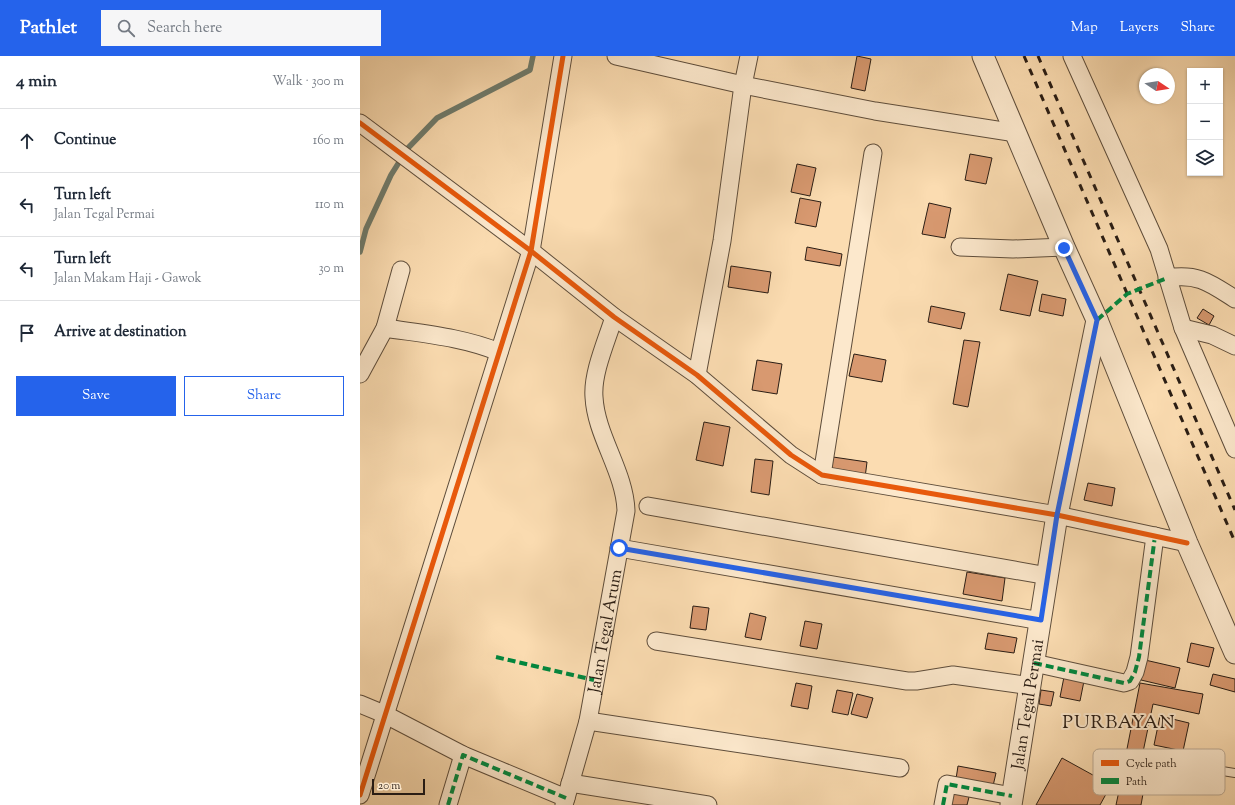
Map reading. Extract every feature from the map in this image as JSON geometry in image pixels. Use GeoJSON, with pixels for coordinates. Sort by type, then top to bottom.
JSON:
{"type":"FeatureCollection","features":[{"type":"Feature","properties":{"kind":"street"},"geometry":{"type":"LineString","coordinates":[[360,795],[384,714],[531,251],[563,56]]}},
{"type":"Feature","properties":{"kind":"street"},"geometry":{"type":"LineString","coordinates":[[616,56],[743,85],[875,110],[1016,133]]}},
{"type":"Feature","properties":{"kind":"street"},"geometry":{"type":"LineString","coordinates":[[697,375],[722,241],[743,85],[749,56]]}},
{"type":"Feature","properties":{"kind":"street"},"geometry":{"type":"LineString","coordinates":[[983,56],[1064,248],[1097,320],[1187,543],[1235,653]]}},
{"type":"Feature","properties":{"kind":"street"},"geometry":{"type":"LineString","coordinates":[[1072,56],[1159,249],[1183,328],[1234,446]]}},
{"type":"Feature","properties":{"kind":"street"},"geometry":{"type":"LineString","coordinates":[[360,123],[531,251],[614,317],[697,375],[791,455],[822,476],[1057,515],[1187,543]]}},
{"type":"Feature","properties":{"kind":"street"},"geometry":{"type":"LineString","coordinates":[[822,476],[873,153]]}},
{"type":"Feature","properties":{"kind":"street"},"geometry":{"type":"LineString","coordinates":[[960,246],[1013,249],[1064,248]]}},
{"type":"Feature","properties":{"kind":"street"},"geometry":{"type":"LineString","coordinates":[[360,374],[385,328],[401,270]]}},
{"type":"Feature","properties":{"kind":"street"},"geometry":{"type":"LineString","coordinates":[[1167,278],[1184,275],[1195,277],[1216,287],[1235,299]]}},
{"type":"Feature","properties":{"kind":"street","name":"Jalan Tegal Arum"},"geometry":{"type":"LineString","coordinates":[[567,795],[588,721],[626,504],[596,414],[594,395],[596,376],[614,317]]}},
{"type":"Feature","properties":{"kind":"street","name":"Jalan Tegal Permai"},"geometry":{"type":"LineString","coordinates":[[1012,800],[1057,515],[1097,320]]}},
{"type":"Feature","properties":{"kind":"street"},"geometry":{"type":"LineString","coordinates":[[385,328],[457,339],[480,344],[499,352]]}},
{"type":"Feature","properties":{"kind":"street"},"geometry":{"type":"LineString","coordinates":[[1183,328],[1212,335],[1235,346]]}},
{"type":"Feature","properties":{"kind":"street"},"geometry":{"type":"LineString","coordinates":[[648,506],[1048,576]]}},
{"type":"Feature","properties":{"kind":"street"},"geometry":{"type":"LineString","coordinates":[[1034,663],[1124,683],[1130,682],[1135,672],[1138,657],[1154,536]]}},
{"type":"Feature","properties":{"kind":"street"},"geometry":{"type":"LineString","coordinates":[[619,548],[1041,620]]}},
{"type":"Feature","properties":{"kind":"street"},"geometry":{"type":"LineString","coordinates":[[656,641],[907,681],[953,675],[1031,686]]}},
{"type":"Feature","properties":{"kind":"street"},"geometry":{"type":"LineString","coordinates":[[360,704],[384,714],[463,756],[567,795],[708,805]]}},
{"type":"Feature","properties":{"kind":"street"},"geometry":{"type":"LineString","coordinates":[[588,721],[900,768]]}},
{"type":"Feature","properties":{"kind":"street"},"geometry":{"type":"LineString","coordinates":[[448,805],[463,756]]}},
{"type":"Feature","properties":{"kind":"street"},"geometry":{"type":"LineString","coordinates":[[943,805],[947,784],[1012,800]]}},
{"type":"Feature","properties":{"kind":"lane"},"geometry":{"type":"LineString","coordinates":[[1225,771],[1235,773]]}},
{"type":"Feature","properties":{"kind":"building"},"geometry":{"type":"Polygon","coordinates":[[[857,56],[871,59],[865,91],[851,88],[857,56]]]}},
{"type":"Feature","properties":{"kind":"building"},"geometry":{"type":"Polygon","coordinates":[[[970,154],[992,158],[986,184],[965,180],[970,154]]]}},
{"type":"Feature","properties":{"kind":"building"},"geometry":{"type":"Polygon","coordinates":[[[797,164],[816,168],[810,196],[791,192],[797,164]]]}},
{"type":"Feature","properties":{"kind":"building"},"geometry":{"type":"Polygon","coordinates":[[[800,198],[821,202],[816,227],[795,223],[800,198]]]}},
{"type":"Feature","properties":{"kind":"building"},"geometry":{"type":"Polygon","coordinates":[[[929,203],[951,208],[945,238],[922,234],[929,203]]]}},
{"type":"Feature","properties":{"kind":"building"},"geometry":{"type":"Polygon","coordinates":[[[807,247],[842,254],[840,266],[805,260],[807,247]]]}},
{"type":"Feature","properties":{"kind":"building"},"geometry":{"type":"Polygon","coordinates":[[[731,266],[771,272],[768,293],[728,287],[731,266]]]}},
{"type":"Feature","properties":{"kind":"building"},"geometry":{"type":"Polygon","coordinates":[[[1008,274],[1038,281],[1030,316],[1000,310],[1008,274]]]}},
{"type":"Feature","properties":{"kind":"building"},"geometry":{"type":"Polygon","coordinates":[[[1042,294],[1066,299],[1063,316],[1039,311],[1042,294]]]}},
{"type":"Feature","properties":{"kind":"building"},"geometry":{"type":"Polygon","coordinates":[[[931,306],[965,313],[961,329],[928,322],[931,306]]]}},
{"type":"Feature","properties":{"kind":"building"},"geometry":{"type":"Polygon","coordinates":[[[1203,309],[1214,316],[1209,325],[1197,318],[1203,309]]]}},
{"type":"Feature","properties":{"kind":"building"},"geometry":{"type":"Polygon","coordinates":[[[964,340],[980,342],[968,407],[953,404],[964,340]]]}},
{"type":"Feature","properties":{"kind":"building"},"geometry":{"type":"Polygon","coordinates":[[[854,354],[886,360],[882,382],[849,376],[854,354]]]}},
{"type":"Feature","properties":{"kind":"building"},"geometry":{"type":"Polygon","coordinates":[[[757,360],[782,364],[777,394],[752,390],[757,360]]]}},
{"type":"Feature","properties":{"kind":"building"},"geometry":{"type":"Polygon","coordinates":[[[704,422],[730,427],[723,466],[696,460],[704,422]]]}},
{"type":"Feature","properties":{"kind":"building"},"geometry":{"type":"Polygon","coordinates":[[[833,457],[867,462],[865,478],[831,472],[833,457]]]}},
{"type":"Feature","properties":{"kind":"building"},"geometry":{"type":"Polygon","coordinates":[[[755,459],[773,461],[769,495],[751,492],[755,459]]]}},
{"type":"Feature","properties":{"kind":"building"},"geometry":{"type":"Polygon","coordinates":[[[1088,483],[1115,488],[1112,506],[1084,500],[1088,483]]]}},
{"type":"Feature","properties":{"kind":"building"},"geometry":{"type":"Polygon","coordinates":[[[967,572],[1005,578],[1002,601],[963,594],[967,572]]]}},
{"type":"Feature","properties":{"kind":"building"},"geometry":{"type":"Polygon","coordinates":[[[693,606],[709,608],[706,630],[690,628],[693,606]]]}},
{"type":"Feature","properties":{"kind":"building"},"geometry":{"type":"Polygon","coordinates":[[[750,613],[766,617],[761,640],[745,637],[750,613]]]}},
{"type":"Feature","properties":{"kind":"building"},"geometry":{"type":"Polygon","coordinates":[[[805,621],[822,624],[817,649],[800,646],[805,621]]]}},
{"type":"Feature","properties":{"kind":"building"},"geometry":{"type":"Polygon","coordinates":[[[988,633],[1017,638],[1014,653],[985,649],[988,633]]]}},
{"type":"Feature","properties":{"kind":"building"},"geometry":{"type":"Polygon","coordinates":[[[1191,643],[1214,648],[1209,667],[1187,662],[1191,643]]]}},
{"type":"Feature","properties":{"kind":"building"},"geometry":{"type":"Polygon","coordinates":[[[1145,660],[1180,668],[1175,688],[1141,680],[1145,660]]]}},
{"type":"Feature","properties":{"kind":"building"},"geometry":{"type":"Polygon","coordinates":[[[1065,672],[1085,676],[1080,701],[1060,697],[1065,672]]]}},
{"type":"Feature","properties":{"kind":"building"},"geometry":{"type":"Polygon","coordinates":[[[1213,674],[1235,679],[1235,692],[1210,685],[1213,674]]]}},
{"type":"Feature","properties":{"kind":"building"},"geometry":{"type":"Polygon","coordinates":[[[796,683],[812,686],[808,709],[791,706],[796,683]]]}},
{"type":"Feature","properties":{"kind":"building"},"geometry":{"type":"Polygon","coordinates":[[[1140,683],[1203,694],[1199,714],[1153,704],[1144,749],[1127,749],[1140,683]]]}},
{"type":"Feature","properties":{"kind":"building"},"geometry":{"type":"Polygon","coordinates":[[[837,690],[853,693],[848,715],[832,712],[837,690]]]}},
{"type":"Feature","properties":{"kind":"building"},"geometry":{"type":"Polygon","coordinates":[[[1041,690],[1054,692],[1051,706],[1039,704],[1041,690]]]}},
{"type":"Feature","properties":{"kind":"building"},"geometry":{"type":"Polygon","coordinates":[[[857,694],[873,698],[867,718],[851,714],[857,694]]]}},
{"type":"Feature","properties":{"kind":"building"},"geometry":{"type":"Polygon","coordinates":[[[1160,716],[1189,723],[1183,749],[1173,749],[1154,745],[1160,716]]]}},
{"type":"Feature","properties":{"kind":"building"},"geometry":{"type":"Polygon","coordinates":[[[1062,758],[1093,775],[1093,795],[1106,795],[1100,805],[1036,805],[1062,758]]]}},
{"type":"Feature","properties":{"kind":"building"},"geometry":{"type":"Polygon","coordinates":[[[958,766],[996,773],[993,786],[956,779],[958,766]]]}},
{"type":"Feature","properties":{"kind":"building"},"geometry":{"type":"Polygon","coordinates":[[[953,790],[970,793],[967,805],[949,805],[953,790]]]}},
{"type":"Feature","properties":{"kind":"building"},"geometry":{"type":"Polygon","coordinates":[[[1118,795],[1143,795],[1141,805],[1116,805],[1118,795]]]}},
{"type":"Feature","properties":{"kind":"waterway"},"geometry":{"type":"LineString","coordinates":[[360,252],[366,229],[391,175],[408,148],[437,118],[530,70],[533,56]]}},
{"type":"Feature","properties":{"kind":"railway"},"geometry":{"type":"LineString","coordinates":[[1024,56],[1235,542]]}},
{"type":"Feature","properties":{"kind":"railway"},"geometry":{"type":"LineString","coordinates":[[1038,56],[1235,510]]}},
{"type":"Feature","properties":{"kind":"marked path"},"geometry":{"type":"LineString","coordinates":[[1097,320],[1127,294],[1167,278]]}},
{"type":"Feature","properties":{"kind":"marked path"},"geometry":{"type":"LineString","coordinates":[[1034,663],[1124,683],[1130,681],[1135,672],[1139,657],[1155,536]]}},
{"type":"Feature","properties":{"kind":"marked path"},"geometry":{"type":"LineString","coordinates":[[496,657],[594,680]]}},
{"type":"Feature","properties":{"kind":"marked path"},"geometry":{"type":"LineString","coordinates":[[448,805],[463,755],[566,798]]}},
{"type":"Feature","properties":{"kind":"marked path"},"geometry":{"type":"LineString","coordinates":[[943,805],[947,784],[1012,796]]}},
{"type":"Feature","properties":{"kind":"cycle path"},"geometry":{"type":"LineString","coordinates":[[360,795],[531,251],[563,56]]}},
{"type":"Feature","properties":{"kind":"cycle path"},"geometry":{"type":"LineString","coordinates":[[360,123],[531,251],[614,317],[697,375],[791,455],[822,475],[1057,515],[1187,543]]}},
{"type":"Feature","properties":{"kind":"district","name":"PURBAYAN"},"geometry":{"type":"Point","coordinates":[1119,721]}},
{"type":"Feature","properties":{"kind":"route"},"geometry":{"type":"LineString","coordinates":[[619,548],[1041,620],[1057,515],[1097,320],[1064,248]]}}]}
